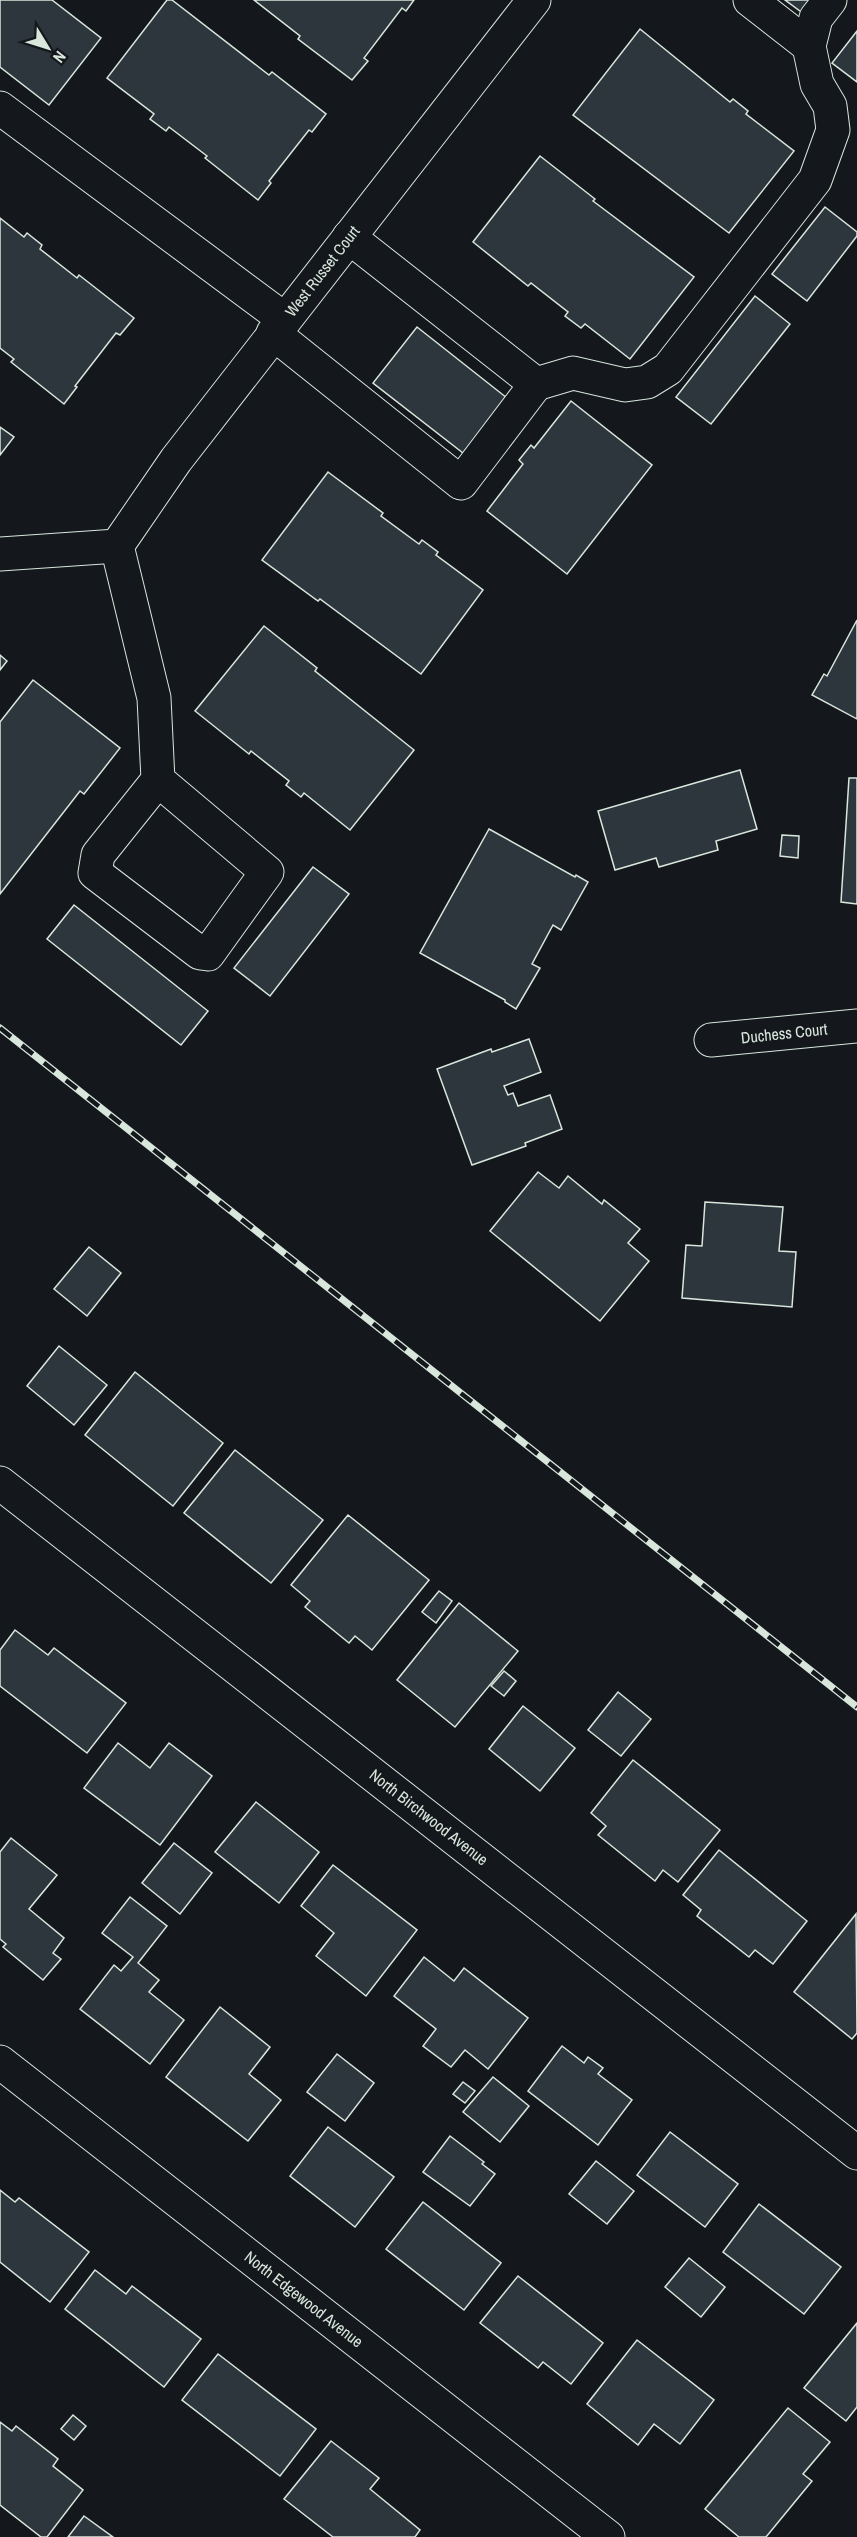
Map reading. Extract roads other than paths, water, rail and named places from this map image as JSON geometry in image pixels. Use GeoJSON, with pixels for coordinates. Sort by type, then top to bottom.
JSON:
{"type":"FeatureCollection","features":[{"type":"Feature","properties":{"kind":"street"},"geometry":{"type":"LineString","coordinates":[[750,0],[809,46]]}},
{"type":"Feature","properties":{"kind":"street"},"geometry":{"type":"LineString","coordinates":[[0,108],[279,326],[461,483],[536,384],[573,373],[625,385],[647,382],[668,369],[815,180],[833,130],[830,106],[818,84],[809,46],[816,18],[830,0]]}},
{"type":"Feature","properties":{"kind":"street","name":"West Russet Court"},"geometry":{"type":"LineString","coordinates":[[117,546],[176,460],[349,237],[520,5]]}},
{"type":"Feature","properties":{"kind":"street"},"geometry":{"type":"LineString","coordinates":[[349,237],[536,384]]}},
{"type":"Feature","properties":{"kind":"street"},"geometry":{"type":"LineString","coordinates":[[0,554],[117,546],[154,698],[158,780],[98,855],[95,873],[200,953],[208,954],[267,872],[158,780]]}},
{"type":"Feature","properties":{"kind":"street","name":"Duchess Court"},"geometry":{"type":"LineString","coordinates":[[711,1040],[857,1026]]}},
{"type":"Feature","properties":{"kind":"street","name":"North Birchwood Avenue"},"geometry":{"type":"LineString","coordinates":[[0,1483],[857,2153]]}},
{"type":"Feature","properties":{"kind":"street","name":"North Edgewood Avenue"},"geometry":{"type":"LineString","coordinates":[[0,2062],[608,2537]]}},
{"type":"Feature","properties":{"kind":"railway"},"geometry":{"type":"LineString","coordinates":[[0,1028],[857,1707]]}}]}
